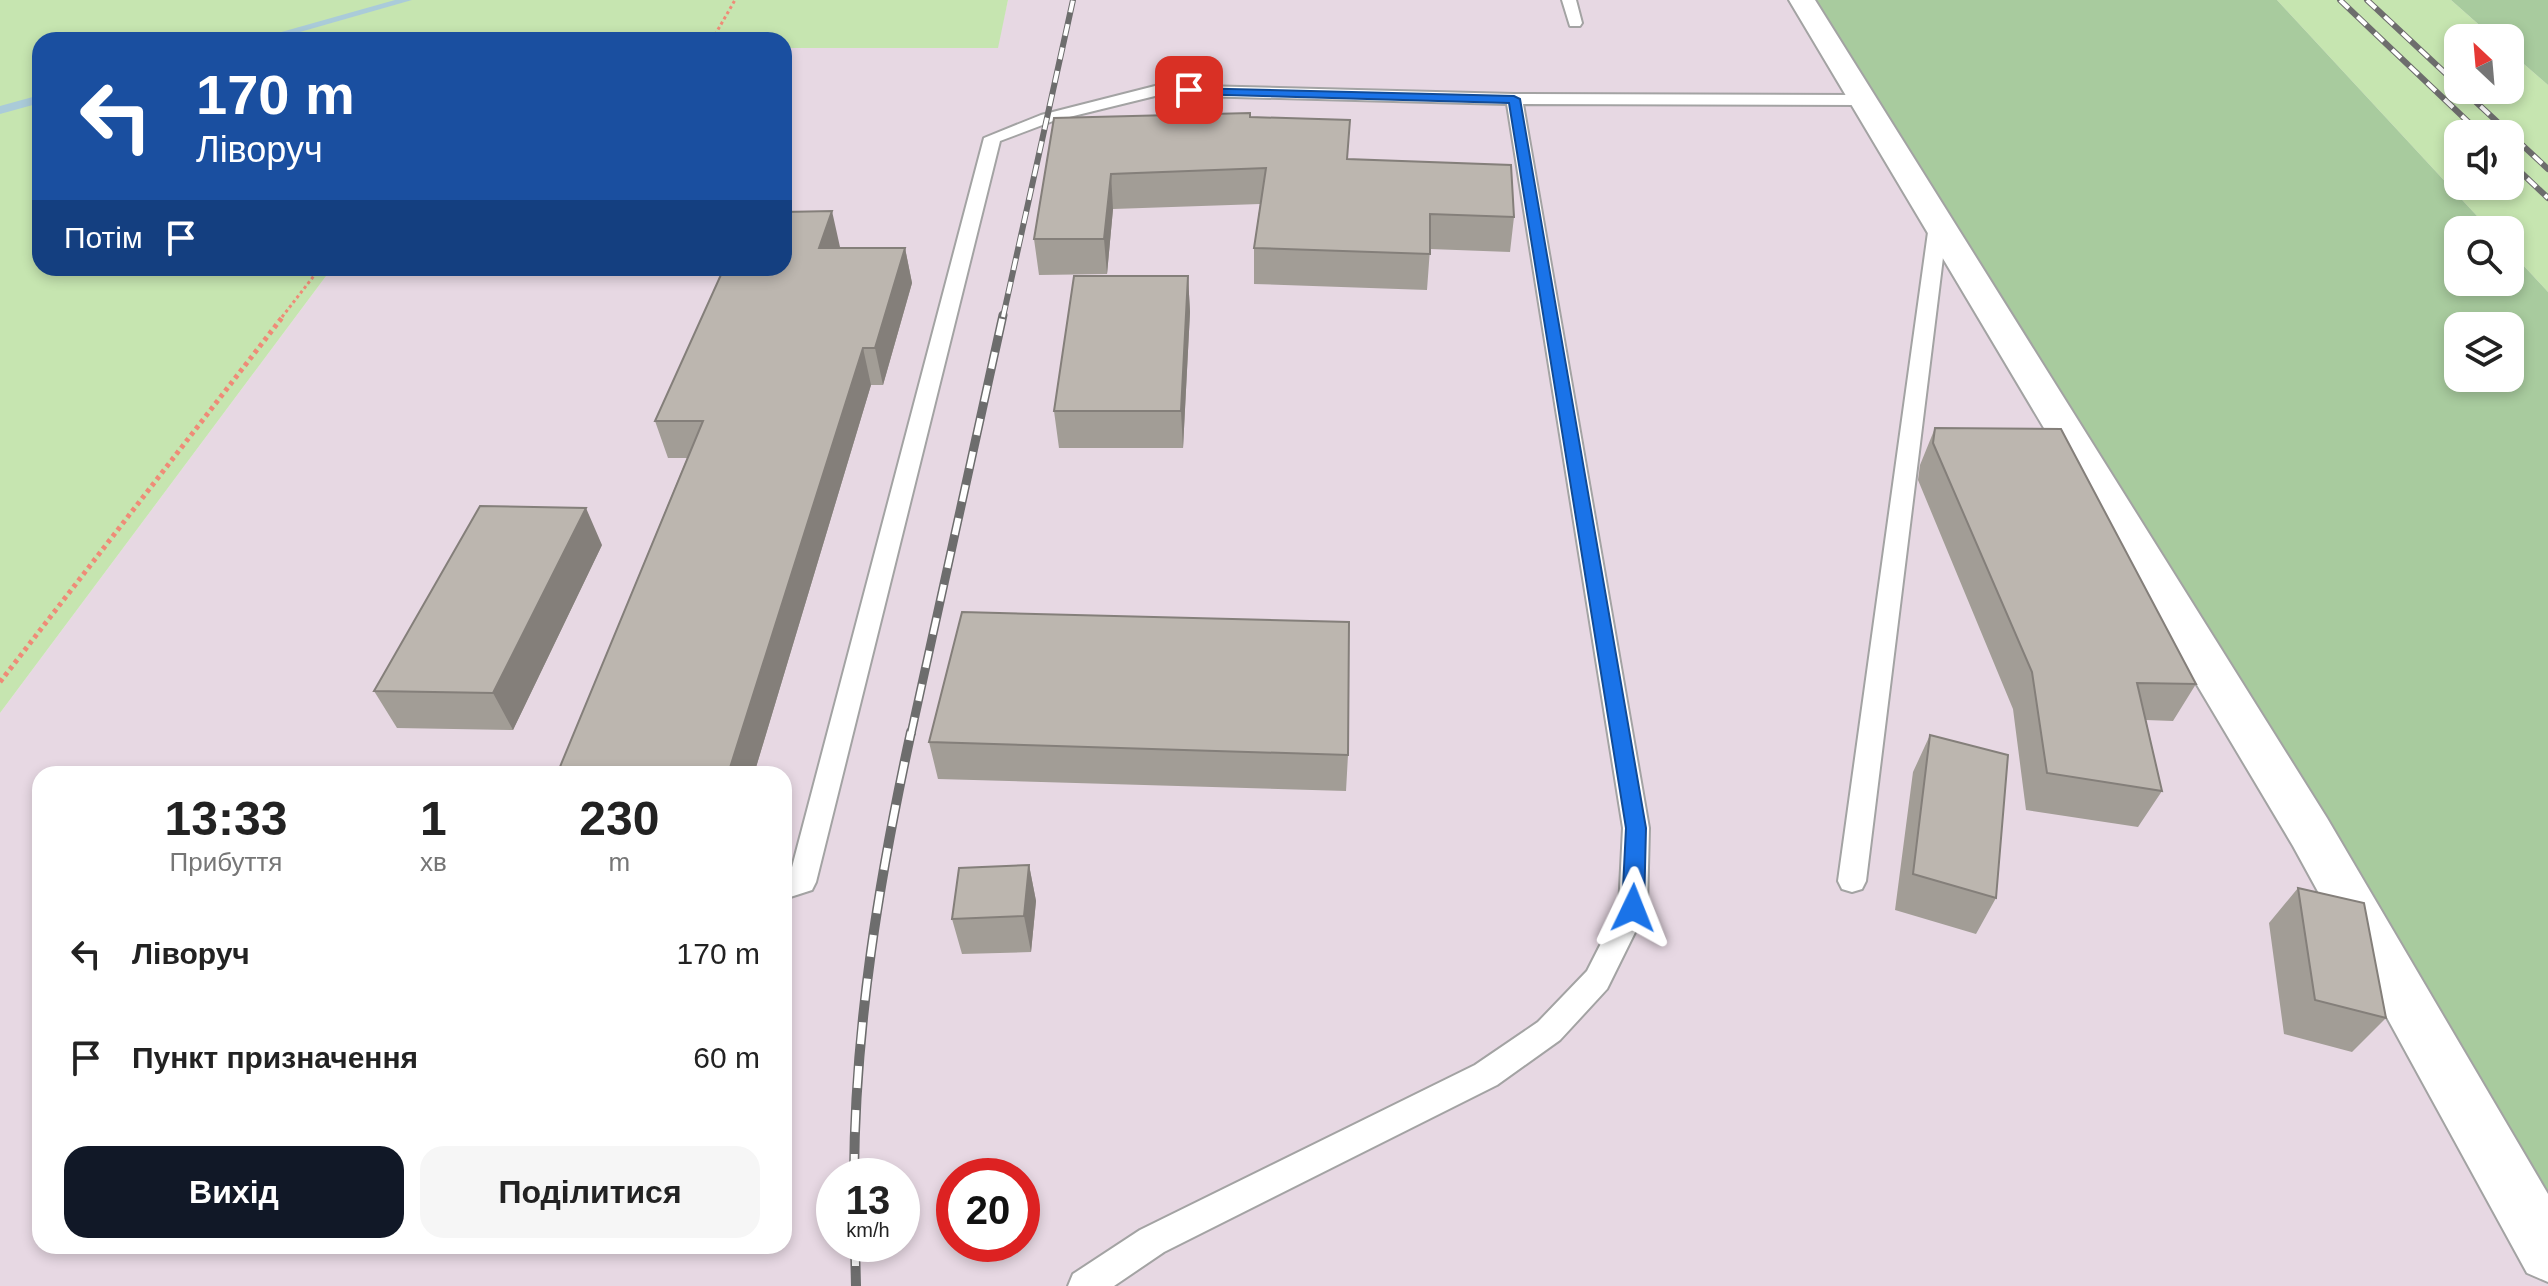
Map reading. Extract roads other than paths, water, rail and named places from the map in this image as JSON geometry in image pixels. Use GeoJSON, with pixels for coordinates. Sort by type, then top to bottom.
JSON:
{"type":"FeatureCollection","features":[{"type":"Feature","properties":{"kind":"street"},"geometry":{"type":"LineString","coordinates":[[1802,0],[2310,832],[2548,1252]]}},
{"type":"Feature","properties":{"kind":"lane"},"geometry":{"type":"LineString","coordinates":[[1569,0],[1575,23]]}},
{"type":"Feature","properties":{"kind":"lane"},"geometry":{"type":"LineString","coordinates":[[792,885],[802,882],[992,138],[1047,118],[1159,90],[1514,99],[1861,100]]}},
{"type":"Feature","properties":{"kind":"lane"},"geometry":{"type":"LineString","coordinates":[[1085,1286],[1152,1241],[1486,1075],[1549,1031],[1597,980],[1633,908],[1636,828],[1514,99]]}},
{"type":"Feature","properties":{"kind":"lane"},"geometry":{"type":"LineString","coordinates":[[1852,881],[1938,225]]}},
{"type":"Feature","properties":{"kind":"waterway"},"geometry":{"type":"LineString","coordinates":[[289,32],[407,0]]}},
{"type":"Feature","properties":{"kind":"waterway"},"geometry":{"type":"LineString","coordinates":[[0,110],[32,101]]}},
{"type":"Feature","properties":{"kind":"railway"},"geometry":{"type":"LineString","coordinates":[[1003,317],[1073,0]]}},
{"type":"Feature","properties":{"kind":"railway"},"geometry":{"type":"LineString","coordinates":[[2340,0],[2466,120]]}},
{"type":"Feature","properties":{"kind":"railway"},"geometry":{"type":"LineString","coordinates":[[2367,0],[2444,72]]}},
{"type":"Feature","properties":{"kind":"railway"},"geometry":{"type":"LineString","coordinates":[[2478,104],[2548,169]]}},
{"type":"Feature","properties":{"kind":"railway"},"geometry":{"type":"LineString","coordinates":[[2524,175],[2548,198]]}},
{"type":"Feature","properties":{"kind":"railway"},"geometry":{"type":"LineString","coordinates":[[911,734],[1003,315]]}},
{"type":"Feature","properties":{"kind":"railway"},"geometry":{"type":"LineString","coordinates":[[854,1158],[859,1064],[871,952],[911,732]]}},
{"type":"Feature","properties":{"kind":"railway"},"geometry":{"type":"LineString","coordinates":[[855,1262],[856,1286]]}}]}
